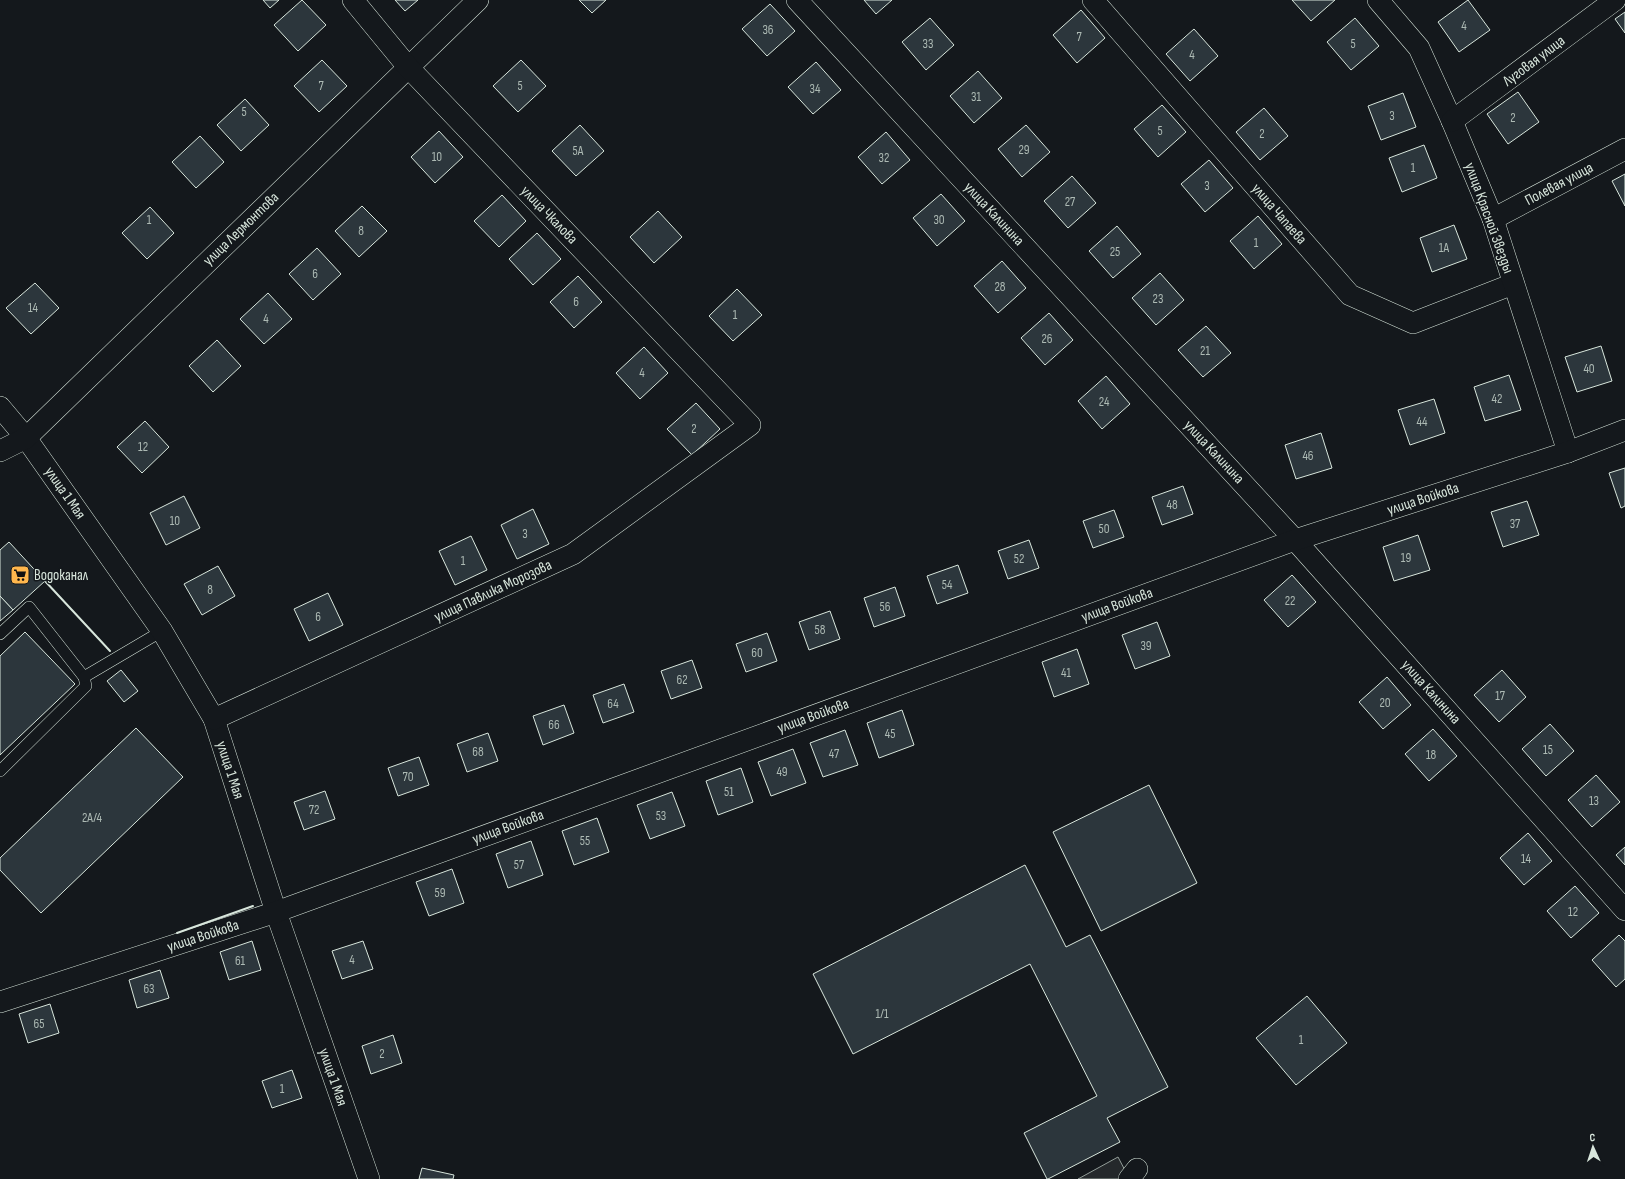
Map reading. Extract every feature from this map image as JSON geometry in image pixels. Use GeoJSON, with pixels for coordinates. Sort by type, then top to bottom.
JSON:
{"type":"FeatureCollection","features":[{"type":"Feature","properties":{"kind":"street","name":"улица Чкалова"},"geometry":{"type":"LineString","coordinates":[[353,0],[408,67],[750,425]]}},
{"type":"Feature","properties":{"kind":"street","name":"улица Лермонтова"},"geometry":{"type":"LineString","coordinates":[[0,450],[26,438],[478,0]]}},
{"type":"Feature","properties":{"kind":"street","name":"улица Калинина"},"geometry":{"type":"LineString","coordinates":[[797,0],[1295,540],[1625,910]]}},
{"type":"Feature","properties":{"kind":"street","name":"улица Чапаева"},"geometry":{"type":"LineString","coordinates":[[1093,0],[1350,295],[1413,323],[1513,284]]}},
{"type":"Feature","properties":{"kind":"street","name":"улица Красной Звезды"},"geometry":{"type":"LineString","coordinates":[[1378,0],[1419,48],[1452,121],[1492,219],[1568,452]]}},
{"type":"Feature","properties":{"kind":"street","name":"Луговая улица"},"geometry":{"type":"LineString","coordinates":[[1452,121],[1615,0]]}},
{"type":"Feature","properties":{"kind":"street","name":"Полевая улица"},"geometry":{"type":"LineString","coordinates":[[1492,219],[1625,149]]}},
{"type":"Feature","properties":{"kind":"street","name":"улица 1 Мая"},"geometry":{"type":"LineString","coordinates":[[0,407],[26,438],[162,630],[214,719],[276,912],[369,1179]]}},
{"type":"Feature","properties":{"kind":"street","name":"улица Павлика Морозова"},"geometry":{"type":"LineString","coordinates":[[214,719],[572,554],[750,425]]}},
{"type":"Feature","properties":{"kind":"street","name":"улица Войкова"},"geometry":{"type":"LineString","coordinates":[[0,1002],[276,912],[1295,540],[1568,452],[1625,430]]}},
{"type":"Feature","properties":{"kind":"lane"},"geometry":{"type":"LineString","coordinates":[[0,634],[29,607],[84,677],[86,686],[0,771]]}},
{"type":"Feature","properties":{"kind":"lane"},"geometry":{"type":"LineString","coordinates":[[84,677],[162,630]]}},
{"type":"Feature","properties":{"kind":"shaded area"},"geometry":{"type":"Polygon","coordinates":[[[1118,1157],[1129,1178],[1078,1179],[1118,1157]]]}},
{"type":"Feature","properties":{"kind":"building"},"geometry":{"type":"Polygon","coordinates":[[[263,0],[279,0],[270,8],[263,0]]]}},
{"type":"Feature","properties":{"kind":"building"},"geometry":{"type":"Polygon","coordinates":[[[302,0],[326,25],[298,51],[274,25],[302,0]]]}},
{"type":"Feature","properties":{"kind":"building"},"geometry":{"type":"Polygon","coordinates":[[[395,0],[418,0],[405,11],[395,0]]]}},
{"type":"Feature","properties":{"kind":"building"},"geometry":{"type":"Polygon","coordinates":[[[579,0],[606,0],[592,13],[579,0]]]}},
{"type":"Feature","properties":{"kind":"building"},"geometry":{"type":"Polygon","coordinates":[[[864,0],[892,0],[876,14],[864,0]]]}},
{"type":"Feature","properties":{"kind":"building"},"geometry":{"type":"Polygon","coordinates":[[[1292,0],[1335,0],[1311,21],[1292,0]]]}},
{"type":"Feature","properties":{"kind":"building"},"geometry":{"type":"Polygon","coordinates":[[[1468,0],[1490,30],[1459,52],[1438,22],[1468,0]]]}},
{"type":"Feature","properties":{"kind":"building"},"geometry":{"type":"Polygon","coordinates":[[[770,4],[795,31],[767,56],[742,29],[770,4]]]}},
{"type":"Feature","properties":{"kind":"building"},"geometry":{"type":"Polygon","coordinates":[[[1081,10],[1105,38],[1077,63],[1053,35],[1081,10]]]}},
{"type":"Feature","properties":{"kind":"building"},"geometry":{"type":"Polygon","coordinates":[[[1625,12],[1625,33],[1615,19],[1625,12]]]}},
{"type":"Feature","properties":{"kind":"building"},"geometry":{"type":"Polygon","coordinates":[[[930,18],[954,45],[926,70],[902,42],[930,18]]]}},
{"type":"Feature","properties":{"kind":"building"},"geometry":{"type":"Polygon","coordinates":[[[1355,18],[1379,46],[1351,70],[1327,42],[1355,18]]]}},
{"type":"Feature","properties":{"kind":"building"},"geometry":{"type":"Polygon","coordinates":[[[1194,29],[1218,56],[1190,81],[1166,54],[1194,29]]]}},
{"type":"Feature","properties":{"kind":"building"},"geometry":{"type":"Polygon","coordinates":[[[322,60],[347,86],[319,112],[294,86],[322,60]]]}},
{"type":"Feature","properties":{"kind":"building"},"geometry":{"type":"Polygon","coordinates":[[[521,60],[546,86],[518,112],[493,86],[521,60]]]}},
{"type":"Feature","properties":{"kind":"building"},"geometry":{"type":"Polygon","coordinates":[[[816,62],[841,90],[813,114],[788,87],[816,62]]]}},
{"type":"Feature","properties":{"kind":"building"},"geometry":{"type":"Polygon","coordinates":[[[978,71],[1002,98],[974,123],[950,96],[978,71]]]}},
{"type":"Feature","properties":{"kind":"building"},"geometry":{"type":"Polygon","coordinates":[[[1518,92],[1539,122],[1508,144],[1487,114],[1518,92]]]}},
{"type":"Feature","properties":{"kind":"building"},"geometry":{"type":"Polygon","coordinates":[[[1403,93],[1416,127],[1381,140],[1368,106],[1403,93]]]}},
{"type":"Feature","properties":{"kind":"building"},"geometry":{"type":"Polygon","coordinates":[[[245,99],[269,125],[241,151],[217,125],[245,99]]]}},
{"type":"Feature","properties":{"kind":"building"},"geometry":{"type":"Polygon","coordinates":[[[1162,105],[1186,132],[1158,157],[1134,129],[1162,105]]]}},
{"type":"Feature","properties":{"kind":"building"},"geometry":{"type":"Polygon","coordinates":[[[1264,108],[1288,136],[1260,160],[1236,132],[1264,108]]]}},
{"type":"Feature","properties":{"kind":"building"},"geometry":{"type":"Polygon","coordinates":[[[580,125],[604,151],[576,176],[552,151],[580,125]]]}},
{"type":"Feature","properties":{"kind":"building"},"geometry":{"type":"Polygon","coordinates":[[[1026,125],[1050,152],[1022,177],[998,149],[1026,125]]]}},
{"type":"Feature","properties":{"kind":"building"},"geometry":{"type":"Polygon","coordinates":[[[439,131],[463,157],[435,183],[411,157],[439,131]]]}},
{"type":"Feature","properties":{"kind":"building"},"geometry":{"type":"Polygon","coordinates":[[[886,132],[910,160],[882,184],[858,157],[886,132]]]}},
{"type":"Feature","properties":{"kind":"building"},"geometry":{"type":"Polygon","coordinates":[[[200,136],[224,162],[196,188],[172,162],[200,136]]]}},
{"type":"Feature","properties":{"kind":"building"},"geometry":{"type":"Polygon","coordinates":[[[1424,145],[1437,178],[1402,192],[1389,158],[1424,145]]]}},
{"type":"Feature","properties":{"kind":"building"},"geometry":{"type":"Polygon","coordinates":[[[1209,160],[1233,188],[1205,212],[1181,184],[1209,160]]]}},
{"type":"Feature","properties":{"kind":"building"},"geometry":{"type":"Polygon","coordinates":[[[1625,174],[1625,206],[1612,181],[1625,174]]]}},
{"type":"Feature","properties":{"kind":"building"},"geometry":{"type":"Polygon","coordinates":[[[1072,176],[1096,203],[1068,228],[1044,201],[1072,176]]]}},
{"type":"Feature","properties":{"kind":"building"},"geometry":{"type":"Polygon","coordinates":[[[941,194],[965,221],[937,246],[913,218],[941,194]]]}},
{"type":"Feature","properties":{"kind":"building"},"geometry":{"type":"Polygon","coordinates":[[[502,195],[526,221],[499,247],[474,221],[502,195]]]}},
{"type":"Feature","properties":{"kind":"building"},"geometry":{"type":"Polygon","coordinates":[[[362,206],[387,231],[359,257],[335,231],[362,206]]]}},
{"type":"Feature","properties":{"kind":"building"},"geometry":{"type":"Polygon","coordinates":[[[150,207],[174,233],[147,259],[122,233],[150,207]]]}},
{"type":"Feature","properties":{"kind":"building"},"geometry":{"type":"Polygon","coordinates":[[[658,211],[682,237],[654,263],[630,237],[658,211]]]}},
{"type":"Feature","properties":{"kind":"building"},"geometry":{"type":"Polygon","coordinates":[[[1258,216],[1282,244],[1254,269],[1230,241],[1258,216]]]}},
{"type":"Feature","properties":{"kind":"building"},"geometry":{"type":"Polygon","coordinates":[[[1454,225],[1467,259],[1432,272],[1420,238],[1454,225]]]}},
{"type":"Feature","properties":{"kind":"building"},"geometry":{"type":"Polygon","coordinates":[[[1117,226],[1141,254],[1113,278],[1089,251],[1117,226]]]}},
{"type":"Feature","properties":{"kind":"building"},"geometry":{"type":"Polygon","coordinates":[[[537,233],[561,259],[533,285],[509,259],[537,233]]]}},
{"type":"Feature","properties":{"kind":"building"},"geometry":{"type":"Polygon","coordinates":[[[317,248],[341,274],[313,300],[289,274],[317,248]]]}},
{"type":"Feature","properties":{"kind":"building"},"geometry":{"type":"Polygon","coordinates":[[[1002,261],[1026,288],[998,313],[974,286],[1002,261]]]}},
{"type":"Feature","properties":{"kind":"building"},"geometry":{"type":"Polygon","coordinates":[[[1160,273],[1184,300],[1156,325],[1132,298],[1160,273]]]}},
{"type":"Feature","properties":{"kind":"building"},"geometry":{"type":"Polygon","coordinates":[[[578,276],[602,302],[574,328],[550,302],[578,276]]]}},
{"type":"Feature","properties":{"kind":"building"},"geometry":{"type":"Polygon","coordinates":[[[35,283],[59,308],[31,334],[6,308],[35,283]]]}},
{"type":"Feature","properties":{"kind":"building"},"geometry":{"type":"Polygon","coordinates":[[[737,289],[762,315],[733,341],[709,316],[737,289]]]}},
{"type":"Feature","properties":{"kind":"building"},"geometry":{"type":"Polygon","coordinates":[[[268,293],[292,319],[264,344],[240,319],[268,293]]]}},
{"type":"Feature","properties":{"kind":"building"},"geometry":{"type":"Polygon","coordinates":[[[1049,313],[1073,340],[1045,365],[1021,338],[1049,313]]]}},
{"type":"Feature","properties":{"kind":"building"},"geometry":{"type":"Polygon","coordinates":[[[1206,326],[1231,353],[1203,377],[1178,350],[1206,326]]]}},
{"type":"Feature","properties":{"kind":"building"},"geometry":{"type":"Polygon","coordinates":[[[217,340],[241,366],[213,392],[189,366],[217,340]]]}},
{"type":"Feature","properties":{"kind":"building"},"geometry":{"type":"Polygon","coordinates":[[[1601,346],[1612,381],[1577,392],[1565,357],[1601,346]]]}},
{"type":"Feature","properties":{"kind":"building"},"geometry":{"type":"Polygon","coordinates":[[[644,347],[668,373],[640,399],[616,373],[644,347]]]}},
{"type":"Feature","properties":{"kind":"building"},"geometry":{"type":"Polygon","coordinates":[[[1509,375],[1521,410],[1485,421],[1474,387],[1509,375]]]}},
{"type":"Feature","properties":{"kind":"building"},"geometry":{"type":"Polygon","coordinates":[[[1106,376],[1130,404],[1102,429],[1078,401],[1106,376]]]}},
{"type":"Feature","properties":{"kind":"building"},"geometry":{"type":"Polygon","coordinates":[[[1434,399],[1445,433],[1410,445],[1398,410],[1434,399]]]}},
{"type":"Feature","properties":{"kind":"building"},"geometry":{"type":"Polygon","coordinates":[[[696,403],[720,429],[692,455],[667,429],[696,403]]]}},
{"type":"Feature","properties":{"kind":"building"},"geometry":{"type":"Polygon","coordinates":[[[145,421],[169,447],[142,473],[117,447],[145,421]]]}},
{"type":"Feature","properties":{"kind":"building"},"geometry":{"type":"Polygon","coordinates":[[[1321,433],[1332,468],[1296,479],[1285,445],[1321,433]]]}},
{"type":"Feature","properties":{"kind":"building"},"geometry":{"type":"Polygon","coordinates":[[[1625,468],[1625,506],[1621,508],[1609,473],[1625,468]]]}},
{"type":"Feature","properties":{"kind":"building"},"geometry":{"type":"Polygon","coordinates":[[[1183,486],[1193,514],[1162,525],[1152,497],[1183,486]]]}},
{"type":"Feature","properties":{"kind":"building"},"geometry":{"type":"Polygon","coordinates":[[[184,496],[200,528],[166,545],[150,513],[184,496]]]}},
{"type":"Feature","properties":{"kind":"building"},"geometry":{"type":"Polygon","coordinates":[[[1527,501],[1539,535],[1503,547],[1491,512],[1527,501]]]}},
{"type":"Feature","properties":{"kind":"building"},"geometry":{"type":"Polygon","coordinates":[[[533,509],[549,544],[517,559],[501,525],[533,509]]]}},
{"type":"Feature","properties":{"kind":"building"},"geometry":{"type":"Polygon","coordinates":[[[1114,510],[1124,537],[1093,548],[1083,521],[1114,510]]]}},
{"type":"Feature","properties":{"kind":"building"},"geometry":{"type":"Polygon","coordinates":[[[1418,535],[1430,570],[1394,581],[1383,547],[1418,535]]]}},
{"type":"Feature","properties":{"kind":"building"},"geometry":{"type":"Polygon","coordinates":[[[471,536],[487,570],[455,585],[439,551],[471,536]]]}},
{"type":"Feature","properties":{"kind":"building"},"geometry":{"type":"Polygon","coordinates":[[[1029,540],[1039,568],[1008,579],[998,551],[1029,540]]]}},
{"type":"Feature","properties":{"kind":"building","name":"Водоканал"},"geometry":{"type":"Polygon","coordinates":[[[9,542],[45,581],[13,610],[0,596],[0,550],[9,542]]]}},
{"type":"Feature","properties":{"kind":"building"},"geometry":{"type":"Polygon","coordinates":[[[958,565],[968,593],[937,604],[927,576],[958,565]]]}},
{"type":"Feature","properties":{"kind":"building"},"geometry":{"type":"Polygon","coordinates":[[[218,566],[235,596],[202,615],[184,584],[218,566]]]}},
{"type":"Feature","properties":{"kind":"building"},"geometry":{"type":"Polygon","coordinates":[[[1292,575],[1316,602],[1288,627],[1264,600],[1292,575]]]}},
{"type":"Feature","properties":{"kind":"building"},"geometry":{"type":"Polygon","coordinates":[[[895,587],[905,616],[874,627],[864,598],[895,587]]]}},
{"type":"Feature","properties":{"kind":"building"},"geometry":{"type":"Polygon","coordinates":[[[328,593],[343,625],[309,641],[294,609],[328,593]]]}},
{"type":"Feature","properties":{"kind":"building"},"geometry":{"type":"Polygon","coordinates":[[[0,596],[13,610],[0,621],[0,596]]]}},
{"type":"Feature","properties":{"kind":"building"},"geometry":{"type":"Polygon","coordinates":[[[830,611],[840,639],[809,650],[799,622],[830,611]]]}},
{"type":"Feature","properties":{"kind":"building"},"geometry":{"type":"Polygon","coordinates":[[[1157,622],[1170,656],[1135,669],[1122,635],[1157,622]]]}},
{"type":"Feature","properties":{"kind":"building"},"geometry":{"type":"Polygon","coordinates":[[[25,632],[75,684],[0,755],[0,656],[25,632]]]}},
{"type":"Feature","properties":{"kind":"building"},"geometry":{"type":"Polygon","coordinates":[[[767,633],[777,661],[746,672],[736,644],[767,633]]]}},
{"type":"Feature","properties":{"kind":"building"},"geometry":{"type":"Polygon","coordinates":[[[1077,649],[1089,684],[1054,697],[1042,662],[1077,649]]]}},
{"type":"Feature","properties":{"kind":"building"},"geometry":{"type":"Polygon","coordinates":[[[692,660],[702,688],[671,699],[661,671],[692,660]]]}},
{"type":"Feature","properties":{"kind":"building"},"geometry":{"type":"Polygon","coordinates":[[[121,670],[138,691],[124,702],[107,681],[121,670]]]}},
{"type":"Feature","properties":{"kind":"building"},"geometry":{"type":"Polygon","coordinates":[[[1502,670],[1526,697],[1499,722],[1474,695],[1502,670]]]}},
{"type":"Feature","properties":{"kind":"building"},"geometry":{"type":"Polygon","coordinates":[[[1387,677],[1411,705],[1383,729],[1359,702],[1387,677]]]}},
{"type":"Feature","properties":{"kind":"building"},"geometry":{"type":"Polygon","coordinates":[[[624,684],[634,712],[603,723],[593,695],[624,684]]]}},
{"type":"Feature","properties":{"kind":"building"},"geometry":{"type":"Polygon","coordinates":[[[564,705],[574,733],[543,745],[533,716],[564,705]]]}},
{"type":"Feature","properties":{"kind":"building"},"geometry":{"type":"Polygon","coordinates":[[[902,710],[914,745],[879,758],[867,723],[902,710]]]}},
{"type":"Feature","properties":{"kind":"building"},"geometry":{"type":"Polygon","coordinates":[[[1550,724],[1574,751],[1546,776],[1522,749],[1550,724]]]}},
{"type":"Feature","properties":{"kind":"building"},"geometry":{"type":"Polygon","coordinates":[[[136,728],[183,777],[41,913],[0,870],[0,858],[136,728]]]}},
{"type":"Feature","properties":{"kind":"building"},"geometry":{"type":"Polygon","coordinates":[[[1433,729],[1457,756],[1429,781],[1405,754],[1433,729]]]}},
{"type":"Feature","properties":{"kind":"building"},"geometry":{"type":"Polygon","coordinates":[[[845,730],[858,765],[823,777],[810,743],[845,730]]]}},
{"type":"Feature","properties":{"kind":"building"},"geometry":{"type":"Polygon","coordinates":[[[488,733],[498,761],[467,772],[457,744],[488,733]]]}},
{"type":"Feature","properties":{"kind":"building"},"geometry":{"type":"Polygon","coordinates":[[[793,749],[806,783],[771,796],[758,762],[793,749]]]}},
{"type":"Feature","properties":{"kind":"building"},"geometry":{"type":"Polygon","coordinates":[[[419,757],[429,785],[398,796],[388,768],[419,757]]]}},
{"type":"Feature","properties":{"kind":"building"},"geometry":{"type":"Polygon","coordinates":[[[741,768],[753,802],[718,815],[706,781],[741,768]]]}},
{"type":"Feature","properties":{"kind":"building"},"geometry":{"type":"Polygon","coordinates":[[[1596,775],[1620,802],[1592,827],[1568,800],[1596,775]]]}},
{"type":"Feature","properties":{"kind":"building"},"geometry":{"type":"Polygon","coordinates":[[[1149,785],[1197,883],[1101,931],[1053,832],[1149,785]]]}},
{"type":"Feature","properties":{"kind":"building"},"geometry":{"type":"Polygon","coordinates":[[[325,791],[335,819],[304,830],[294,802],[325,791]]]}},
{"type":"Feature","properties":{"kind":"building"},"geometry":{"type":"Polygon","coordinates":[[[672,792],[685,826],[650,839],[637,805],[672,792]]]}},
{"type":"Feature","properties":{"kind":"building"},"geometry":{"type":"Polygon","coordinates":[[[597,818],[609,852],[574,865],[562,831],[597,818]]]}},
{"type":"Feature","properties":{"kind":"building"},"geometry":{"type":"Polygon","coordinates":[[[1528,833],[1552,861],[1524,885],[1500,858],[1528,833]]]}},
{"type":"Feature","properties":{"kind":"building"},"geometry":{"type":"Polygon","coordinates":[[[531,841],[543,875],[508,888],[496,854],[531,841]]]}},
{"type":"Feature","properties":{"kind":"building"},"geometry":{"type":"Polygon","coordinates":[[[1625,847],[1625,865],[1616,855],[1625,847]]]}},
{"type":"Feature","properties":{"kind":"building"},"geometry":{"type":"Polygon","coordinates":[[[1025,865],[1066,947],[1090,935],[1168,1087],[1107,1118],[1120,1142],[1048,1179],[1024,1133],[1097,1096],[1030,964],[853,1054],[813,974],[1025,865]]]}},
{"type":"Feature","properties":{"kind":"building"},"geometry":{"type":"Polygon","coordinates":[[[452,869],[464,903],[429,916],[416,882],[452,869]]]}},
{"type":"Feature","properties":{"kind":"building"},"geometry":{"type":"Polygon","coordinates":[[[1575,886],[1599,913],[1571,938],[1547,911],[1575,886]]]}},
{"type":"Feature","properties":{"kind":"building"},"geometry":{"type":"Polygon","coordinates":[[[1619,935],[1625,941],[1625,979],[1616,987],[1592,960],[1619,935]]]}},
{"type":"Feature","properties":{"kind":"building"},"geometry":{"type":"Polygon","coordinates":[[[252,941],[261,970],[229,980],[220,952],[252,941]]]}},
{"type":"Feature","properties":{"kind":"building"},"geometry":{"type":"Polygon","coordinates":[[[363,941],[373,969],[342,979],[332,951],[363,941]]]}},
{"type":"Feature","properties":{"kind":"building"},"geometry":{"type":"Polygon","coordinates":[[[160,970],[169,998],[137,1008],[129,980],[160,970]]]}},
{"type":"Feature","properties":{"kind":"building"},"geometry":{"type":"Polygon","coordinates":[[[1307,996],[1347,1043],[1296,1085],[1256,1038],[1307,996]]]}},
{"type":"Feature","properties":{"kind":"building"},"geometry":{"type":"Polygon","coordinates":[[[50,1004],[59,1033],[28,1043],[19,1014],[50,1004]]]}},
{"type":"Feature","properties":{"kind":"building"},"geometry":{"type":"Polygon","coordinates":[[[393,1035],[402,1063],[371,1074],[362,1046],[393,1035]]]}},
{"type":"Feature","properties":{"kind":"building"},"geometry":{"type":"Polygon","coordinates":[[[292,1070],[302,1098],[272,1108],[262,1081],[292,1070]]]}},
{"type":"Feature","properties":{"kind":"building"},"geometry":{"type":"Polygon","coordinates":[[[422,1168],[454,1175],[453,1179],[419,1179],[422,1168]]]}},
{"type":"Feature","properties":{"kind":"wall"},"geometry":{"type":"LineString","coordinates":[[45,581],[110,651]]}},
{"type":"Feature","properties":{"kind":"wall"},"geometry":{"type":"LineString","coordinates":[[177,933],[253,906]]}},
{"type":"Feature","properties":{"kind":"place","name":"Водоканал"},"geometry":{"type":"Point","coordinates":[20,575]}}]}
